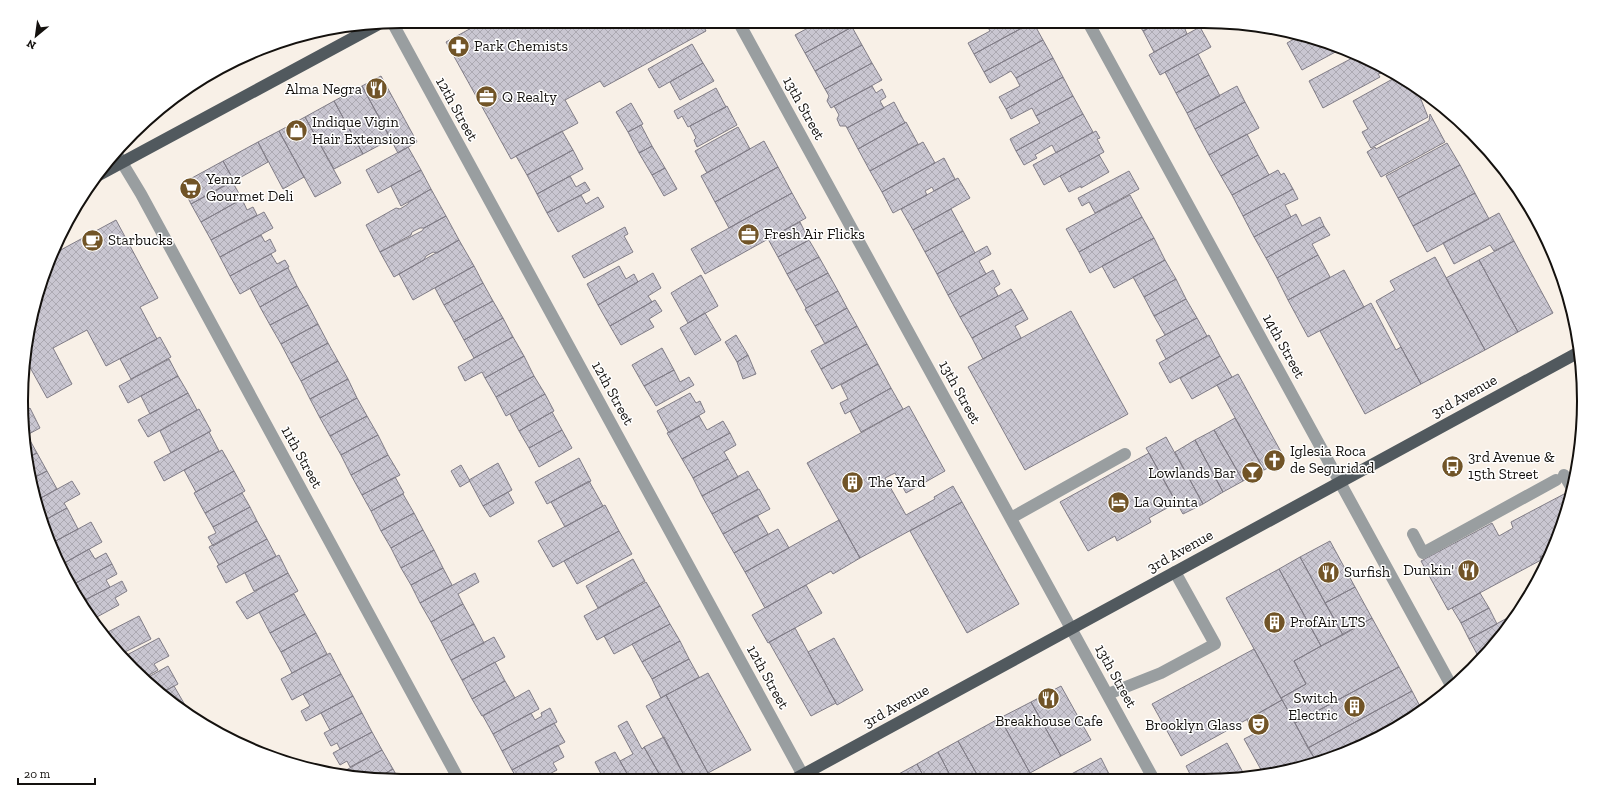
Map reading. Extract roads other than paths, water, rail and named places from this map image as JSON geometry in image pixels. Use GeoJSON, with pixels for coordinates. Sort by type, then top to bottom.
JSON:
{"type":"FeatureCollection","features":[{"type":"Feature","properties":{"kind":"main road"},"geometry":{"type":"LineString","coordinates":[[109,169],[368,30]]}},
{"type":"Feature","properties":{"kind":"main road","name":"3rd Avenue"},"geometry":{"type":"LineString","coordinates":[[808,774],[1072,628],[1574,355]]}},
{"type":"Feature","properties":{"kind":"street","name":"12th Street"},"geometry":{"type":"LineString","coordinates":[[395,28],[799,774]]}},
{"type":"Feature","properties":{"kind":"street","name":"13th Street"},"geometry":{"type":"LineString","coordinates":[[742,28],[1151,774]]}},
{"type":"Feature","properties":{"kind":"street","name":"14th Street"},"geometry":{"type":"LineString","coordinates":[[1091,28],[1449,682]]}},
{"type":"Feature","properties":{"kind":"street","name":"11th Street"},"geometry":{"type":"LineString","coordinates":[[119,157],[141,194],[456,774]]}},
{"type":"Feature","properties":{"kind":"street"},"geometry":{"type":"LineString","coordinates":[[1011,518],[1125,454]]}},
{"type":"Feature","properties":{"kind":"street"},"geometry":{"type":"LineString","coordinates":[[1413,534],[1423,553],[1560,478],[1567,485]]}},
{"type":"Feature","properties":{"kind":"street"},"geometry":{"type":"LineString","coordinates":[[1108,694],[1161,673],[1215,644],[1175,572]]}},
{"type":"Feature","properties":{"kind":"place","name":"Park Chemists"},"geometry":{"type":"Point","coordinates":[459,46]}},
{"type":"Feature","properties":{"kind":"place","name":"Alma Negra"},"geometry":{"type":"Point","coordinates":[377,89]}},
{"type":"Feature","properties":{"kind":"place","name":"Q Realty"},"geometry":{"type":"Point","coordinates":[486,97]}},
{"type":"Feature","properties":{"kind":"place","name":"Indique Vigin Hair Extensions"},"geometry":{"type":"Point","coordinates":[296,131]}},
{"type":"Feature","properties":{"kind":"place","name":"Yemz Gourmet Deli"},"geometry":{"type":"Point","coordinates":[191,188]}},
{"type":"Feature","properties":{"kind":"place","name":"Fresh Air Flicks"},"geometry":{"type":"Point","coordinates":[749,234]}},
{"type":"Feature","properties":{"kind":"place","name":"Starbucks"},"geometry":{"type":"Point","coordinates":[93,240]}},
{"type":"Feature","properties":{"kind":"place","name":"Iglesia Roca de Seguridad"},"geometry":{"type":"Point","coordinates":[1274,460]}},
{"type":"Feature","properties":{"kind":"place","name":"3rd Avenue & 15th Street"},"geometry":{"type":"Point","coordinates":[1452,466]}},
{"type":"Feature","properties":{"kind":"place","name":"Lowlands Bar"},"geometry":{"type":"Point","coordinates":[1252,473]}},
{"type":"Feature","properties":{"kind":"place","name":"The Yard"},"geometry":{"type":"Point","coordinates":[852,482]}},
{"type":"Feature","properties":{"kind":"place","name":"La Quinta"},"geometry":{"type":"Point","coordinates":[1118,502]}},
{"type":"Feature","properties":{"kind":"place","name":"Dunkin'"},"geometry":{"type":"Point","coordinates":[1469,570]}},
{"type":"Feature","properties":{"kind":"place","name":"Surfish"},"geometry":{"type":"Point","coordinates":[1328,572]}},
{"type":"Feature","properties":{"kind":"place","name":"ProfAir LTS"},"geometry":{"type":"Point","coordinates":[1274,622]}},
{"type":"Feature","properties":{"kind":"place","name":"Breakhouse Cafe"},"geometry":{"type":"Point","coordinates":[1049,698]}},
{"type":"Feature","properties":{"kind":"place","name":"Switch Electric"},"geometry":{"type":"Point","coordinates":[1354,707]}},
{"type":"Feature","properties":{"kind":"place","name":"Brooklyn Glass"},"geometry":{"type":"Point","coordinates":[1258,725]}}]}
